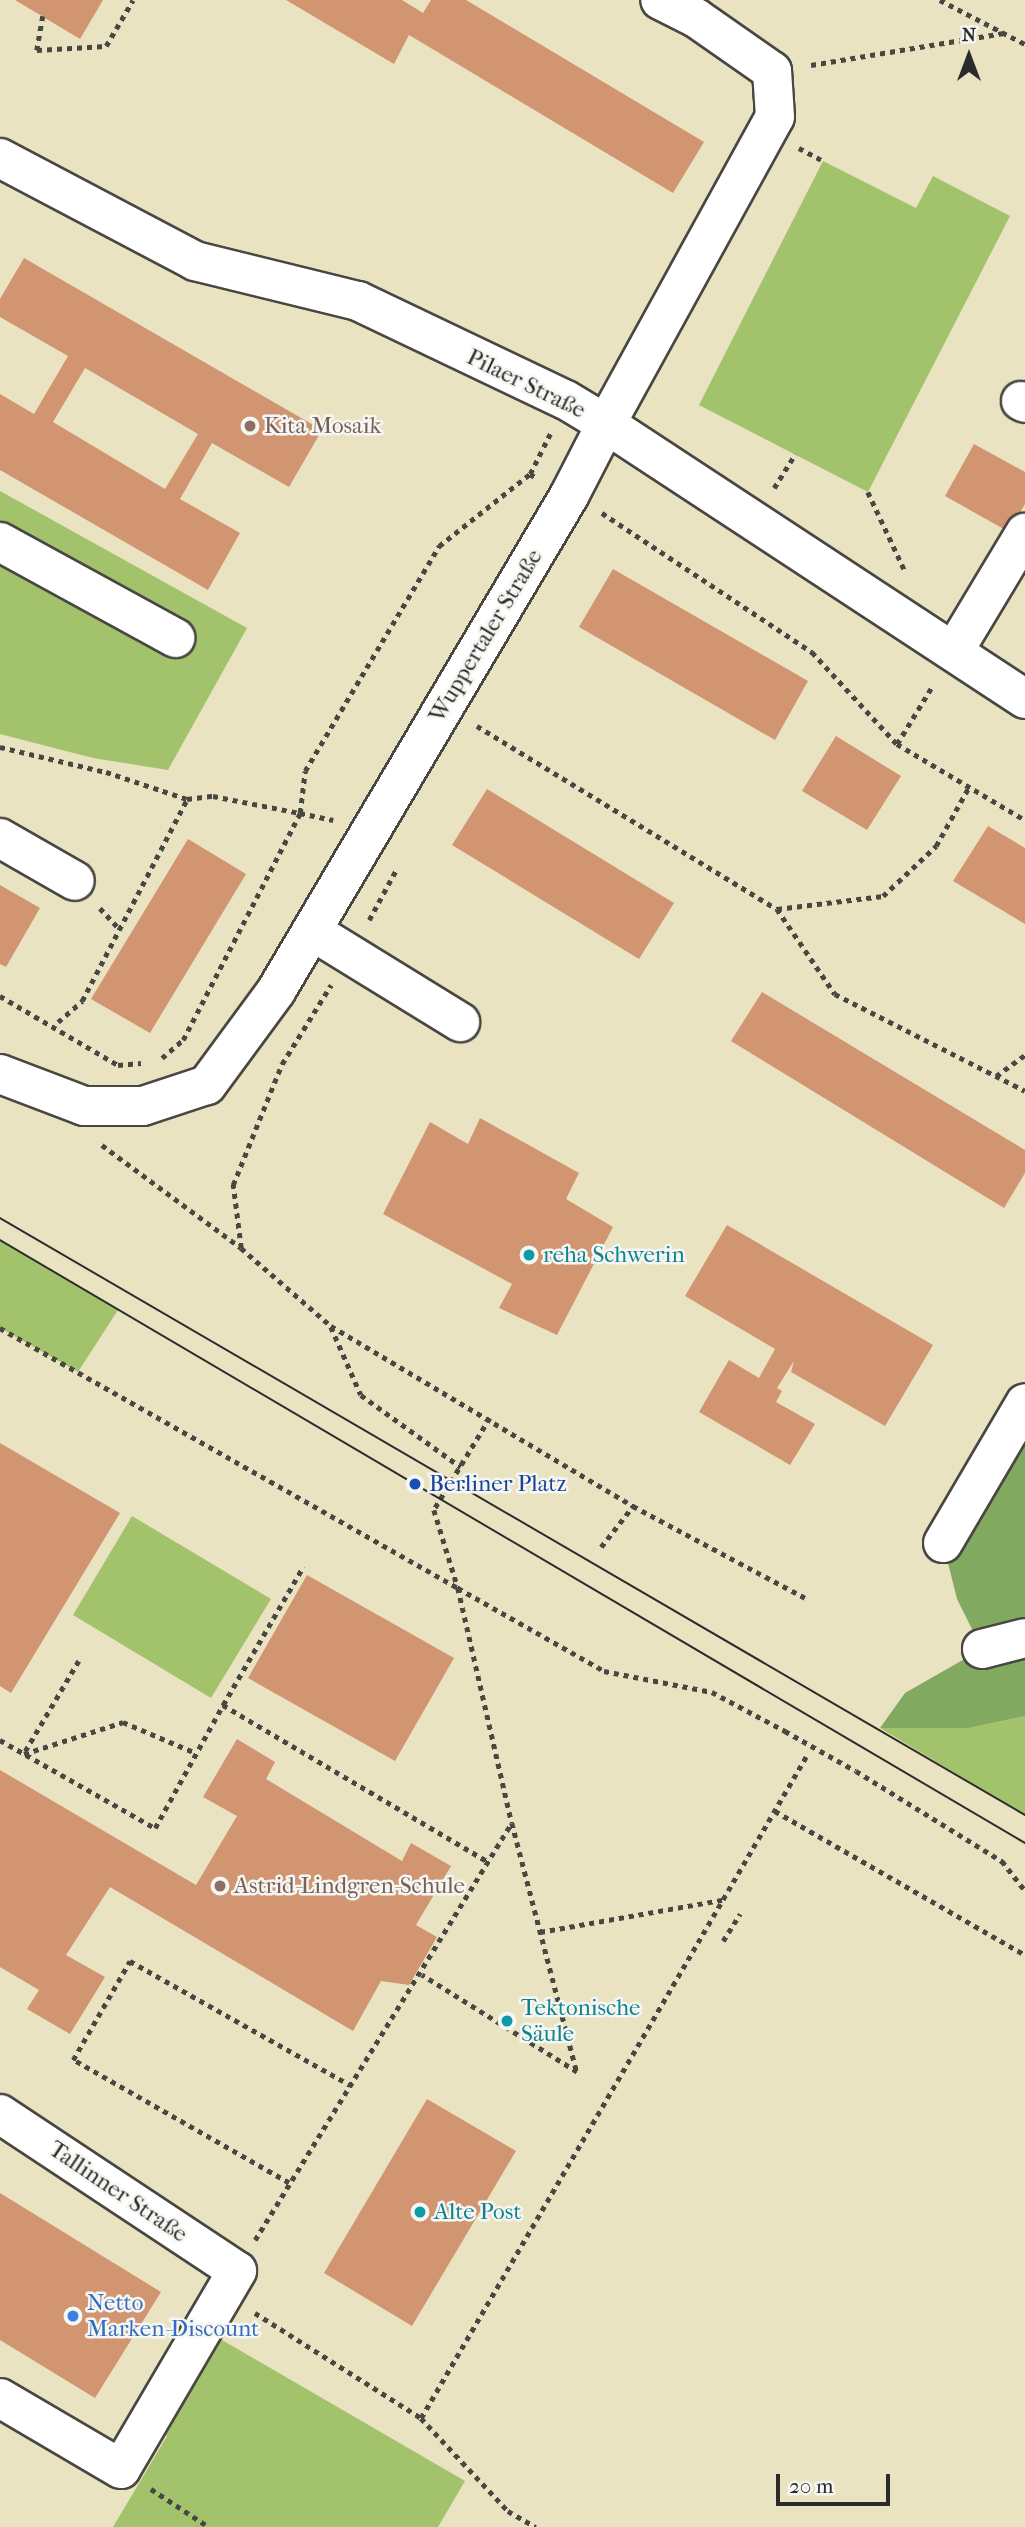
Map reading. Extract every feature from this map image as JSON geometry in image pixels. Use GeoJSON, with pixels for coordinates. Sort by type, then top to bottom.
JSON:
{"type":"FeatureCollection","features":[{"type":"Feature","properties":{"kind":"street"},"geometry":{"type":"LineString","coordinates":[[660,0],[696,18],[772,71]]}},
{"type":"Feature","properties":{"kind":"street","name":"Pilaer Straße"},"geometry":{"type":"LineString","coordinates":[[1,161],[195,261],[358,301],[566,400],[606,424],[775,117],[772,71]]}},
{"type":"Feature","properties":{"kind":"street"},"geometry":{"type":"LineString","coordinates":[[606,424],[1025,699]]}},
{"type":"Feature","properties":{"kind":"street","name":"Wuppertaler Straße"},"geometry":{"type":"LineString","coordinates":[[0,1074],[84,1106],[143,1106],[207,1085],[276,990],[580,509],[606,424]]}},
{"type":"Feature","properties":{"kind":"street"},"geometry":{"type":"LineString","coordinates":[[954,651],[1025,533]]}},
{"type":"Feature","properties":{"kind":"street"},"geometry":{"type":"LineString","coordinates":[[0,542],[175,638]]}},
{"type":"Feature","properties":{"kind":"street"},"geometry":{"type":"LineString","coordinates":[[0,838],[75,881]]}},
{"type":"Feature","properties":{"kind":"street"},"geometry":{"type":"LineString","coordinates":[[312,931],[460,1022]]}},
{"type":"Feature","properties":{"kind":"street"},"geometry":{"type":"LineString","coordinates":[[943,1543],[1025,1403]]}},
{"type":"Feature","properties":{"kind":"street"},"geometry":{"type":"LineString","coordinates":[[982,1649],[1025,1638]]}},
{"type":"Feature","properties":{"kind":"street","name":"Tallinner Straße"},"geometry":{"type":"LineString","coordinates":[[0,2114],[237,2271]]}},
{"type":"Feature","properties":{"kind":"street"},"geometry":{"type":"LineString","coordinates":[[0,2398],[121,2469],[237,2271]]}},
{"type":"Feature","properties":{"kind":"path"},"geometry":{"type":"LineString","coordinates":[[43,16],[37,50],[106,46],[134,0]]}},
{"type":"Feature","properties":{"kind":"path"},"geometry":{"type":"LineString","coordinates":[[940,0],[1025,44]]}},
{"type":"Feature","properties":{"kind":"path"},"geometry":{"type":"LineString","coordinates":[[772,71],[1005,33]]}},
{"type":"Feature","properties":{"kind":"path"},"geometry":{"type":"LineString","coordinates":[[0,996],[118,1065],[156,1062],[183,1040],[300,813],[305,771],[439,546],[530,474],[580,509],[598,511],[812,652],[897,744],[1025,820]]}},
{"type":"Feature","properties":{"kind":"path"},"geometry":{"type":"LineString","coordinates":[[868,492],[905,573],[916,580]]}},
{"type":"Feature","properties":{"kind":"path"},"geometry":{"type":"LineString","coordinates":[[897,744],[954,651]]}},
{"type":"Feature","properties":{"kind":"path"},"geometry":{"type":"LineString","coordinates":[[469,737],[483,713]]}},
{"type":"Feature","properties":{"kind":"path"},"geometry":{"type":"LineString","coordinates":[[476,725],[777,909],[835,994],[1025,1091]]}},
{"type":"Feature","properties":{"kind":"path"},"geometry":{"type":"LineString","coordinates":[[0,747],[106,772],[187,799],[213,796],[300,813]]}},
{"type":"Feature","properties":{"kind":"path"},"geometry":{"type":"LineString","coordinates":[[777,909],[883,896],[936,845],[969,787]]}},
{"type":"Feature","properties":{"kind":"path"},"geometry":{"type":"LineString","coordinates":[[58,1022],[82,1001],[187,799]]}},
{"type":"Feature","properties":{"kind":"path"},"geometry":{"type":"LineString","coordinates":[[241,1248],[233,1185],[282,1064],[350,955],[403,858]]}},
{"type":"Feature","properties":{"kind":"path"},"geometry":{"type":"LineString","coordinates":[[996,1076],[1025,1055]]}},
{"type":"Feature","properties":{"kind":"path"},"geometry":{"type":"LineString","coordinates":[[92,1137],[241,1248],[331,1326],[490,1418],[633,1506],[805,1598]]}},
{"type":"Feature","properties":{"kind":"path"},"geometry":{"type":"LineString","coordinates":[[331,1326],[361,1395],[461,1466]]}},
{"type":"Feature","properties":{"kind":"path"},"geometry":{"type":"LineString","coordinates":[[0,1328],[604,1671],[712,1692],[785,1731],[856,1771],[1002,1861],[1025,1890]]}},
{"type":"Feature","properties":{"kind":"path"},"geometry":{"type":"LineString","coordinates":[[422,1975],[577,2072],[512,1823],[458,1588],[434,1510],[490,1418]]}},
{"type":"Feature","properties":{"kind":"path"},"geometry":{"type":"LineString","coordinates":[[601,1547],[633,1506]]}},
{"type":"Feature","properties":{"kind":"path"},"geometry":{"type":"LineString","coordinates":[[0,1740],[155,1828],[303,1567]]}},
{"type":"Feature","properties":{"kind":"path"},"geometry":{"type":"LineString","coordinates":[[24,1754],[79,1661]]}},
{"type":"Feature","properties":{"kind":"path"},"geometry":{"type":"LineString","coordinates":[[223,1705],[489,1862]]}},
{"type":"Feature","properties":{"kind":"path"},"geometry":{"type":"LineString","coordinates":[[24,1754],[123,1723],[196,1753]]}},
{"type":"Feature","properties":{"kind":"path"},"geometry":{"type":"LineString","coordinates":[[421,2418],[807,1755]]}},
{"type":"Feature","properties":{"kind":"path"},"geometry":{"type":"LineString","coordinates":[[775,1811],[1025,1955]]}},
{"type":"Feature","properties":{"kind":"path"},"geometry":{"type":"LineString","coordinates":[[512,1823],[422,1975],[350,2085],[237,2271],[257,2316],[421,2418],[508,2511],[536,2527]]}},
{"type":"Feature","properties":{"kind":"path"},"geometry":{"type":"LineString","coordinates":[[540,1932],[723,1900]]}},
{"type":"Feature","properties":{"kind":"path"},"geometry":{"type":"LineString","coordinates":[[723,1941],[740,1914]]}},
{"type":"Feature","properties":{"kind":"path"},"geometry":{"type":"LineString","coordinates":[[289,2183],[73,2060],[130,1961],[350,2085]]}},
{"type":"Feature","properties":{"kind":"path"},"geometry":{"type":"LineString","coordinates":[[121,2469],[209,2527]]}},
{"type":"Feature","properties":{"kind":"green space"},"geometry":{"type":"Polygon","coordinates":[[[823,161],[916,208],[933,176],[1010,216],[868,492],[699,405],[823,161]]]}},
{"type":"Feature","properties":{"kind":"green space"},"geometry":{"type":"Polygon","coordinates":[[[0,491],[247,628],[168,770],[93,758],[0,734],[0,491]]]}},
{"type":"Feature","properties":{"kind":"green space"},"geometry":{"type":"Polygon","coordinates":[[[0,1240],[118,1310],[78,1372],[0,1328],[0,1240]]]}},
{"type":"Feature","properties":{"kind":"green space"},"geometry":{"type":"Polygon","coordinates":[[[1025,1403],[1025,1716],[969,1728],[880,1728],[905,1693],[982,1649],[957,1599],[943,1543],[1025,1403]]]}},
{"type":"Feature","properties":{"kind":"green space"},"geometry":{"type":"Polygon","coordinates":[[[132,1516],[271,1599],[211,1698],[73,1615],[132,1516]]]}},
{"type":"Feature","properties":{"kind":"green space"},"geometry":{"type":"Polygon","coordinates":[[[1025,1716],[1025,1815],[880,1728],[969,1728],[1025,1716]]]}},
{"type":"Feature","properties":{"kind":"green space"},"geometry":{"type":"Polygon","coordinates":[[[203,2329],[465,2481],[438,2527],[113,2527],[167,2436],[147,2424],[203,2329]]]}},
{"type":"Feature","properties":{"kind":"building"},"geometry":{"type":"Polygon","coordinates":[[[15,0],[103,0],[80,39],[15,0]]]}},
{"type":"Feature","properties":{"kind":"building"},"geometry":{"type":"Polygon","coordinates":[[[286,0],[402,0],[423,13],[431,0],[466,0],[704,142],[673,193],[409,35],[394,64],[286,0]]]}},
{"type":"Feature","properties":{"kind":"building","name":"Kita Mosaik"},"geometry":{"type":"Polygon","coordinates":[[[24,258],[322,430],[289,487],[212,443],[180,499],[240,533],[208,590],[0,470],[0,394],[34,414],[68,356],[0,317],[0,299],[24,258]],[[85,368],[53,422],[165,489],[198,434],[85,368]]]}},
{"type":"Feature","properties":{"kind":"building"},"geometry":{"type":"Polygon","coordinates":[[[974,444],[1025,472],[1025,504],[1009,532],[945,496],[974,444]]]}},
{"type":"Feature","properties":{"kind":"building"},"geometry":{"type":"Polygon","coordinates":[[[613,569],[808,681],[775,740],[579,627],[613,569]]]}},
{"type":"Feature","properties":{"kind":"building"},"geometry":{"type":"Polygon","coordinates":[[[836,736],[901,776],[867,830],[802,791],[836,736]]]}},
{"type":"Feature","properties":{"kind":"building"},"geometry":{"type":"Polygon","coordinates":[[[487,789],[674,903],[639,959],[452,845],[487,789]]]}},
{"type":"Feature","properties":{"kind":"building"},"geometry":{"type":"Polygon","coordinates":[[[988,826],[1025,848],[1025,924],[953,881],[988,826]]]}},
{"type":"Feature","properties":{"kind":"building"},"geometry":{"type":"Polygon","coordinates":[[[188,839],[246,874],[150,1033],[91,999],[188,839]]]}},
{"type":"Feature","properties":{"kind":"building"},"geometry":{"type":"Polygon","coordinates":[[[0,885],[40,908],[6,967],[0,964],[0,885]]]}},
{"type":"Feature","properties":{"kind":"building"},"geometry":{"type":"Polygon","coordinates":[[[762,992],[1025,1150],[1025,1173],[1004,1208],[731,1041],[762,992]]]}},
{"type":"Feature","properties":{"kind":"building","name":"reha Schwerin"},"geometry":{"type":"Polygon","coordinates":[[[480,1118],[579,1173],[566,1199],[613,1227],[557,1335],[499,1308],[512,1284],[383,1214],[430,1122],[468,1144],[480,1118]]]}},
{"type":"Feature","properties":{"kind":"building"},"geometry":{"type":"Polygon","coordinates":[[[727,1225],[933,1345],[885,1426],[791,1372],[794,1361],[777,1388],[782,1391],[776,1402],[815,1424],[790,1465],[699,1412],[729,1360],[759,1378],[775,1349],[685,1296],[727,1225]]]}},
{"type":"Feature","properties":{"kind":"building"},"geometry":{"type":"Polygon","coordinates":[[[0,1443],[120,1513],[11,1693],[0,1686],[0,1443]]]}},
{"type":"Feature","properties":{"kind":"building"},"geometry":{"type":"Polygon","coordinates":[[[307,1575],[454,1658],[395,1761],[248,1678],[307,1575]]]}},
{"type":"Feature","properties":{"kind":"building","name":"Astrid-Lindgren-Schule"},"geometry":{"type":"Polygon","coordinates":[[[237,1739],[275,1762],[266,1779],[402,1861],[411,1843],[451,1866],[416,1925],[437,1937],[409,1985],[381,1981],[353,2031],[110,1887],[66,1955],[105,1977],[70,2034],[27,2009],[39,1990],[0,1967],[0,1770],[196,1885],[237,1816],[203,1797],[237,1739]]]}},
{"type":"Feature","properties":{"kind":"building","name":"Alte Post"},"geometry":{"type":"Polygon","coordinates":[[[427,2099],[516,2151],[412,2326],[324,2273],[427,2099]]]}},
{"type":"Feature","properties":{"kind":"building","name":"Netto Marken-Discount"},"geometry":{"type":"Polygon","coordinates":[[[0,2193],[161,2292],[95,2398],[0,2340],[0,2193]]]}},
{"type":"Feature","properties":{"kind":"tram line"},"geometry":{"type":"LineString","coordinates":[[0,1218],[1025,1815]]}},
{"type":"Feature","properties":{"kind":"tram line"},"geometry":{"type":"LineString","coordinates":[[0,1240],[1025,1843]]}},
{"type":"Feature","properties":{"kind":"place","name":"Kita Mosaik"},"geometry":{"type":"Point","coordinates":[250,426]}},
{"type":"Feature","properties":{"kind":"place","name":"reha Schwerin"},"geometry":{"type":"Point","coordinates":[529,1255]}},
{"type":"Feature","properties":{"kind":"place","name":"Berliner Platz"},"geometry":{"type":"Point","coordinates":[415,1484]}},
{"type":"Feature","properties":{"kind":"place","name":"Astrid-Lindgren-Schule"},"geometry":{"type":"Point","coordinates":[220,1886]}},
{"type":"Feature","properties":{"kind":"place","name":"Tektonische Säule"},"geometry":{"type":"Point","coordinates":[507,2021]}},
{"type":"Feature","properties":{"kind":"place","name":"Alte Post"},"geometry":{"type":"Point","coordinates":[420,2212]}},
{"type":"Feature","properties":{"kind":"place","name":"Netto Marken-Discount"},"geometry":{"type":"Point","coordinates":[73,2316]}}]}
